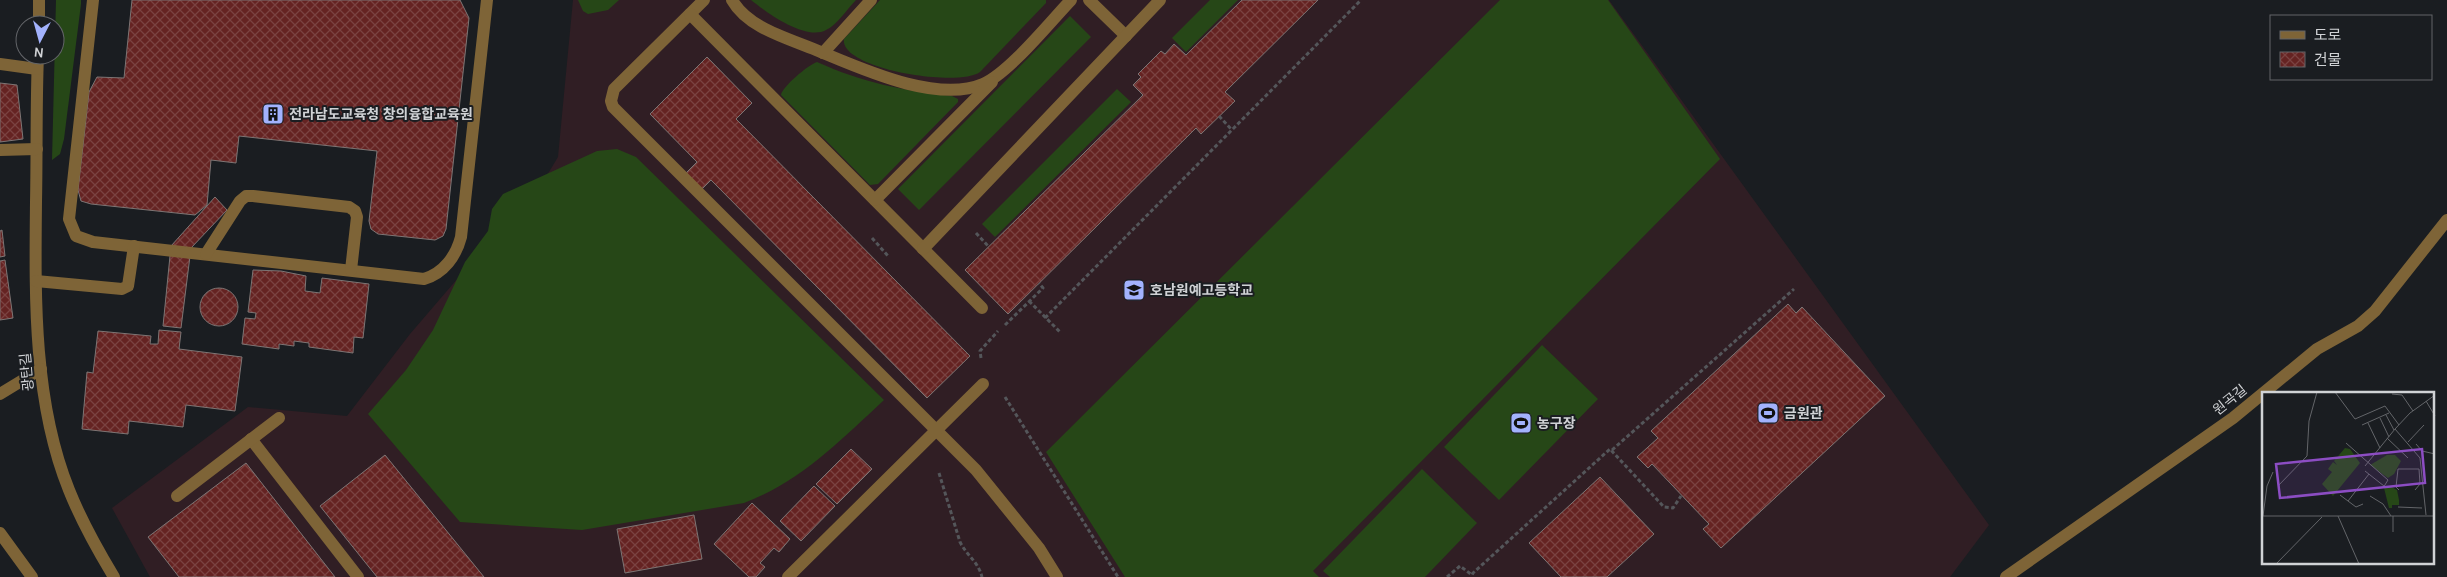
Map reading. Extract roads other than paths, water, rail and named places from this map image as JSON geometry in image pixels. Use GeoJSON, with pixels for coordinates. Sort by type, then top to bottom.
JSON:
{"type":"FeatureCollection","features":[{"type":"Feature","properties":{"kind":"street"},"geometry":{"type":"LineString","coordinates":[[39,15],[40,0]]}},
{"type":"Feature","properties":{"kind":"street"},"geometry":{"type":"LineString","coordinates":[[93,0],[69,219],[76,236],[93,242],[424,278],[438,272],[454,255],[461,237],[487,0]]}},
{"type":"Feature","properties":{"kind":"street"},"geometry":{"type":"LineString","coordinates":[[704,0],[614,89],[611,101],[613,107],[933,434],[976,470],[1028,534],[1056,576]]}},
{"type":"Feature","properties":{"kind":"street"},"geometry":{"type":"LineString","coordinates":[[732,0],[749,19],[769,30],[882,78],[944,89],[964,89],[983,84],[999,75]]}},
{"type":"Feature","properties":{"kind":"street"},"geometry":{"type":"LineString","coordinates":[[824,53],[871,0]]}},
{"type":"Feature","properties":{"kind":"street"},"geometry":{"type":"LineString","coordinates":[[875,200],[1071,0]]}},
{"type":"Feature","properties":{"kind":"street"},"geometry":{"type":"LineString","coordinates":[[1089,0],[1126,36]]}},
{"type":"Feature","properties":{"kind":"street"},"geometry":{"type":"LineString","coordinates":[[923,249],[1160,0]]}},
{"type":"Feature","properties":{"kind":"street"},"geometry":{"type":"LineString","coordinates":[[690,14],[982,308]]}},
{"type":"Feature","properties":{"kind":"street"},"geometry":{"type":"LineString","coordinates":[[0,64],[37,69]]}},
{"type":"Feature","properties":{"kind":"street","name":"광탄길"},"geometry":{"type":"LineString","coordinates":[[37,65],[36,281],[41,381],[50,425],[68,489],[91,538],[114,577]]}},
{"type":"Feature","properties":{"kind":"street"},"geometry":{"type":"LineString","coordinates":[[0,150],[37,149]]}},
{"type":"Feature","properties":{"kind":"street"},"geometry":{"type":"LineString","coordinates":[[206,254],[240,201],[246,196],[253,196],[349,207],[355,211],[357,218],[351,270]]}},
{"type":"Feature","properties":{"kind":"street","name":"원곡길"},"geometry":{"type":"LineString","coordinates":[[2265,392],[2317,349],[2358,326],[2375,311],[2447,220]]}},
{"type":"Feature","properties":{"kind":"street"},"geometry":{"type":"LineString","coordinates":[[36,281],[122,289],[128,286],[130,280],[134,246]]}},
{"type":"Feature","properties":{"kind":"street"},"geometry":{"type":"LineString","coordinates":[[0,394],[41,369]]}},
{"type":"Feature","properties":{"kind":"street"},"geometry":{"type":"LineString","coordinates":[[788,577],[983,384]]}},
{"type":"Feature","properties":{"kind":"street","name":"원곡길"},"geometry":{"type":"LineString","coordinates":[[2006,577],[2233,418],[2262,394]]}},
{"type":"Feature","properties":{"kind":"street"},"geometry":{"type":"LineString","coordinates":[[177,496],[279,418]]}},
{"type":"Feature","properties":{"kind":"street"},"geometry":{"type":"LineString","coordinates":[[251,439],[358,577]]}},
{"type":"Feature","properties":{"kind":"street"},"geometry":{"type":"LineString","coordinates":[[0,533],[32,577]]}},
{"type":"Feature","properties":{"kind":"place","name":"전라남도교육청 창의융합교육원"},"geometry":{"type":"Point","coordinates":[273,114]}},
{"type":"Feature","properties":{"kind":"place","name":"호남원예고등학교"},"geometry":{"type":"Point","coordinates":[1134,290]}},
{"type":"Feature","properties":{"kind":"place","name":"금원관"},"geometry":{"type":"Point","coordinates":[1768,413]}},
{"type":"Feature","properties":{"kind":"place","name":"농구장"},"geometry":{"type":"Point","coordinates":[1521,423]}}]}
